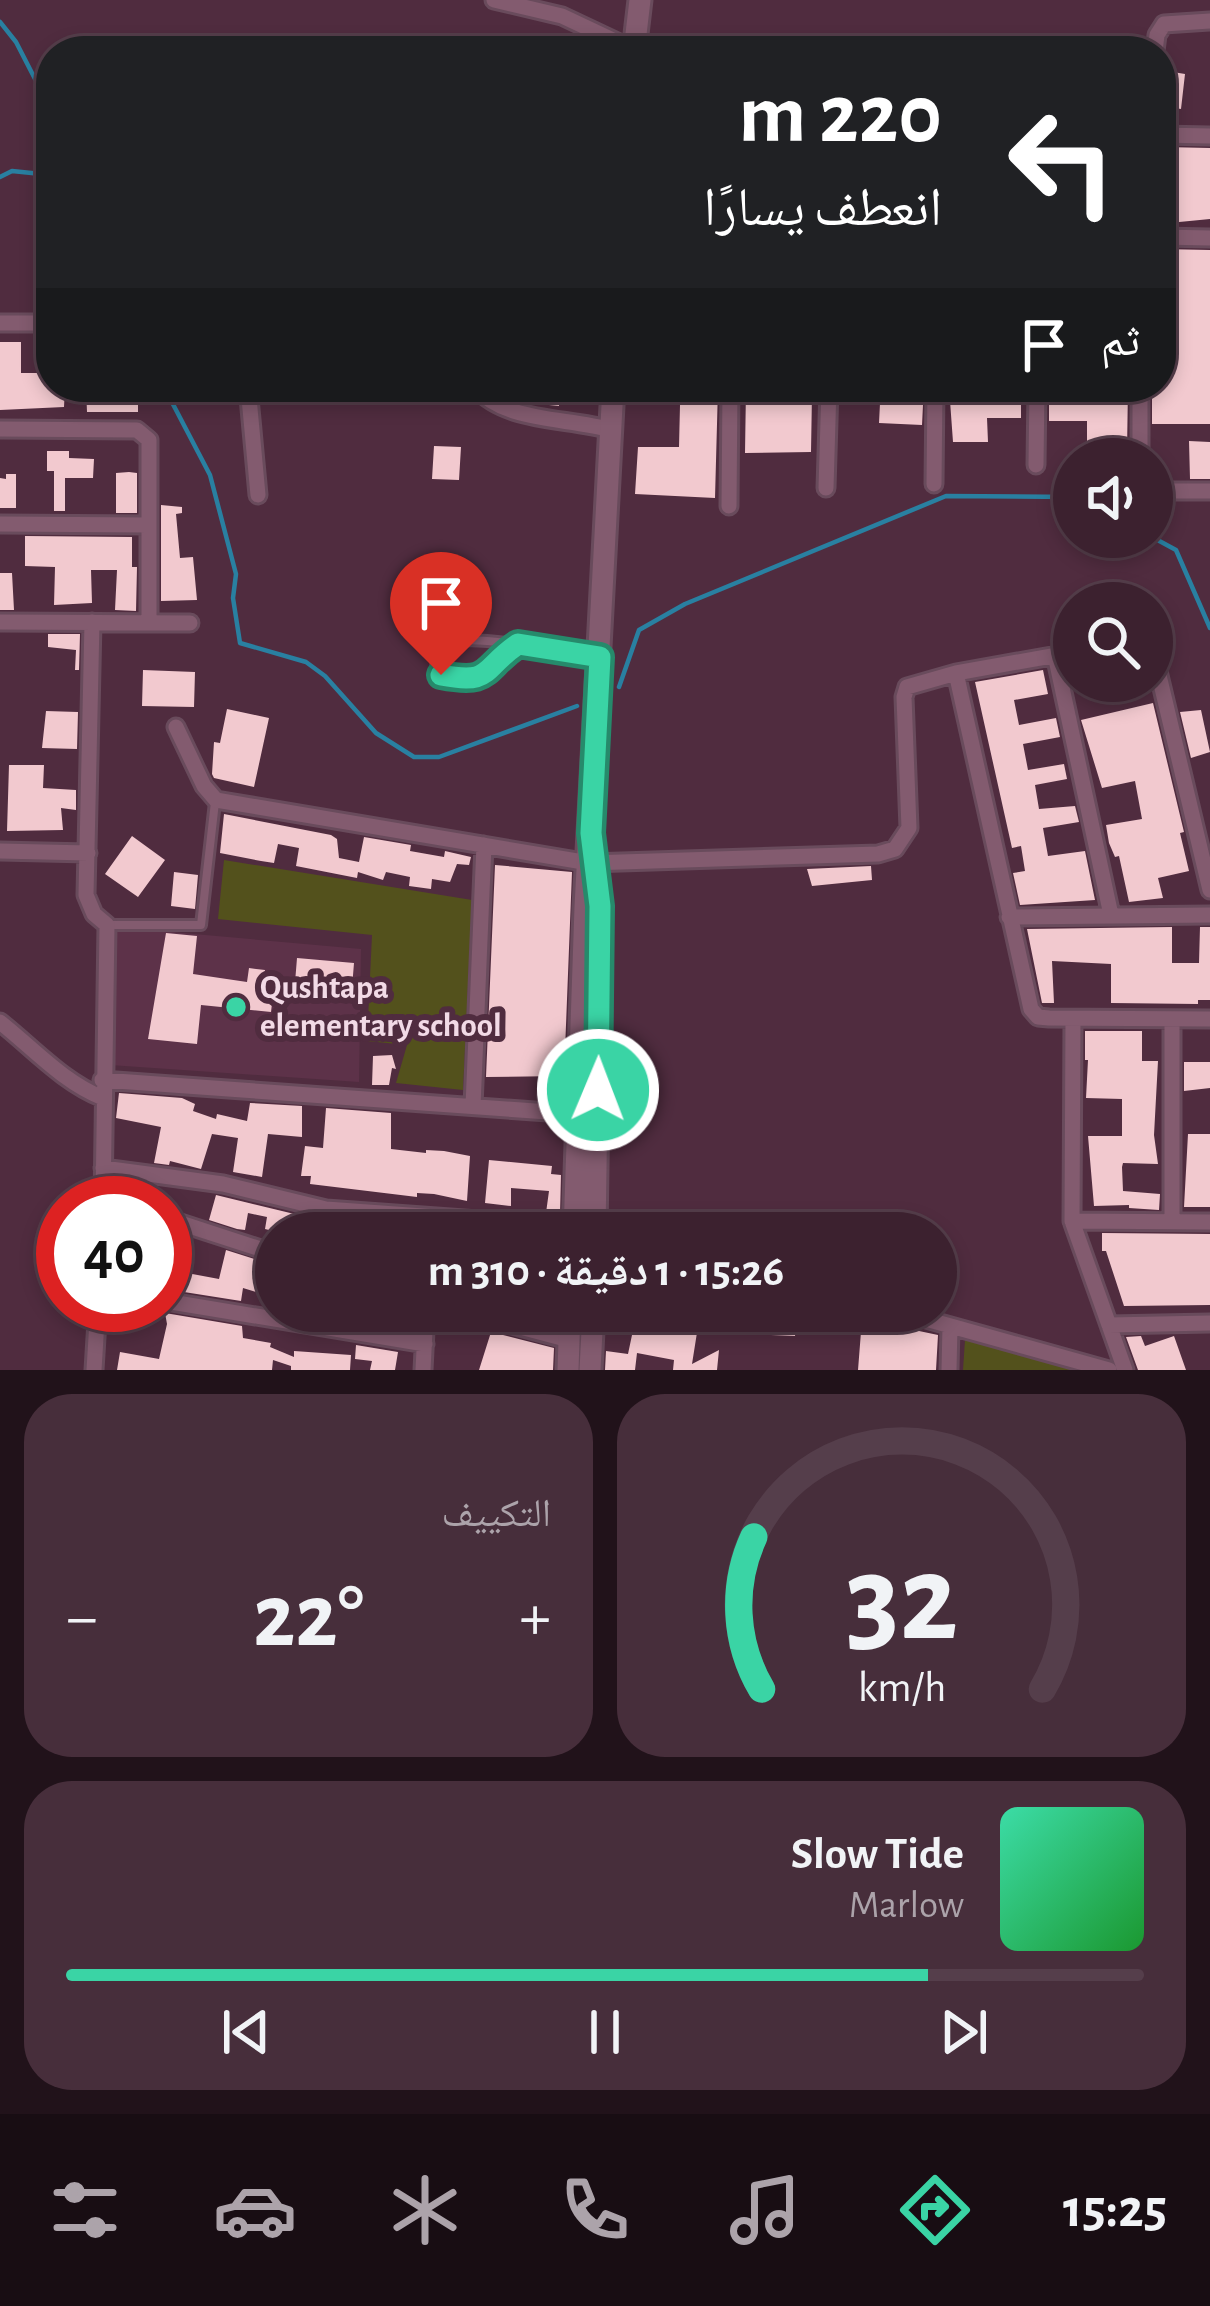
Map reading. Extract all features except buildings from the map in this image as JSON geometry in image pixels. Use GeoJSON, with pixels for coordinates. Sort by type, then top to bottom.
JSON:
{"type":"FeatureCollection","features":[{"type":"Feature","properties":{"kind":"street"},"geometry":{"type":"LineString","coordinates":[[494,0],[562,16],[604,36]]}},
{"type":"Feature","properties":{"kind":"street"},"geometry":{"type":"LineString","coordinates":[[636,36],[640,0]]}},
{"type":"Feature","properties":{"kind":"street"},"geometry":{"type":"LineString","coordinates":[[1156,36],[1164,24],[1210,22]]}},
{"type":"Feature","properties":{"kind":"street"},"geometry":{"type":"LineString","coordinates":[[1176,135],[1210,136]]}},
{"type":"Feature","properties":{"kind":"street"},"geometry":{"type":"LineString","coordinates":[[1176,237],[1210,238]]}},
{"type":"Feature","properties":{"kind":"street"},"geometry":{"type":"LineString","coordinates":[[0,323],[36,323]]}},
{"type":"Feature","properties":{"kind":"street"},"geometry":{"type":"LineString","coordinates":[[249,402],[258,495]]}},
{"type":"Feature","properties":{"kind":"street"},"geometry":{"type":"LineString","coordinates":[[488,402],[521,416],[555,417],[611,430]]}},
{"type":"Feature","properties":{"kind":"street"},"geometry":{"type":"LineString","coordinates":[[589,1212],[576,1114],[613,402]]}},
{"type":"Feature","properties":{"kind":"street"},"geometry":{"type":"LineString","coordinates":[[729,506],[730,402]]}},
{"type":"Feature","properties":{"kind":"street"},"geometry":{"type":"LineString","coordinates":[[826,488],[829,402]]}},
{"type":"Feature","properties":{"kind":"street"},"geometry":{"type":"LineString","coordinates":[[934,484],[935,402]]}},
{"type":"Feature","properties":{"kind":"street"},"geometry":{"type":"LineString","coordinates":[[1036,465],[1037,402]]}},
{"type":"Feature","properties":{"kind":"street"},"geometry":{"type":"LineString","coordinates":[[1140,402],[1140,438]]}},
{"type":"Feature","properties":{"kind":"street"},"geometry":{"type":"LineString","coordinates":[[0,429],[137,430],[144,434],[148,440],[149,623]]}},
{"type":"Feature","properties":{"kind":"street"},"geometry":{"type":"LineString","coordinates":[[1173,491],[1210,491]]}},
{"type":"Feature","properties":{"kind":"street"},"geometry":{"type":"LineString","coordinates":[[0,524],[148,525]]}},
{"type":"Feature","properties":{"kind":"street"},"geometry":{"type":"LineString","coordinates":[[0,622],[190,623]]}},
{"type":"Feature","properties":{"kind":"street"},"geometry":{"type":"LineString","coordinates":[[92,622],[86,895],[94,914],[107,926],[103,1176]]}},
{"type":"Feature","properties":{"kind":"street"},"geometry":{"type":"LineString","coordinates":[[176,727],[216,800],[592,863],[878,854],[895,849],[909,827],[907,687],[1053,656]]}},
{"type":"Feature","properties":{"kind":"street"},"geometry":{"type":"LineString","coordinates":[[956,674],[1031,1010],[1038,1017],[1210,1018]]}},
{"type":"Feature","properties":{"kind":"street"},"geometry":{"type":"LineString","coordinates":[[1065,702],[1111,915]]}},
{"type":"Feature","properties":{"kind":"street"},"geometry":{"type":"LineString","coordinates":[[1168,702],[1201,815],[1210,890]]}},
{"type":"Feature","properties":{"kind":"street"},"geometry":{"type":"LineString","coordinates":[[472,1106],[484,845]]}},
{"type":"Feature","properties":{"kind":"street"},"geometry":{"type":"LineString","coordinates":[[0,851],[88,853]]}},
{"type":"Feature","properties":{"kind":"street"},"geometry":{"type":"LineString","coordinates":[[592,863],[600,906],[592,1212]]}},
{"type":"Feature","properties":{"kind":"street"},"geometry":{"type":"LineString","coordinates":[[1009,917],[1210,915]]}},
{"type":"Feature","properties":{"kind":"street"},"geometry":{"type":"LineString","coordinates":[[1073,1018],[1072,1221],[1125,1370]]}},
{"type":"Feature","properties":{"kind":"street"},"geometry":{"type":"LineString","coordinates":[[1172,1019],[1172,1222]]}},
{"type":"Feature","properties":{"kind":"street"},"geometry":{"type":"LineString","coordinates":[[0,1022],[73,1086],[576,1114]]}},
{"type":"Feature","properties":{"kind":"street"},"geometry":{"type":"LineString","coordinates":[[103,1168],[223,1184],[326,1209],[362,1212]]}},
{"type":"Feature","properties":{"kind":"street"},"geometry":{"type":"LineString","coordinates":[[1072,1221],[1210,1222]]}},
{"type":"Feature","properties":{"kind":"street"},"geometry":{"type":"LineString","coordinates":[[192,1226],[255,1247]]}},
{"type":"Feature","properties":{"kind":"street"},"geometry":{"type":"LineString","coordinates":[[192,1305],[425,1343]]}},
{"type":"Feature","properties":{"kind":"street"},"geometry":{"type":"LineString","coordinates":[[1109,1325],[1210,1322]]}},
{"type":"Feature","properties":{"kind":"street"},"geometry":{"type":"LineString","coordinates":[[957,1328],[1109,1370]]}},
{"type":"Feature","properties":{"kind":"street"},"geometry":{"type":"LineString","coordinates":[[94,1370],[96,1332]]}},
{"type":"Feature","properties":{"kind":"street"},"geometry":{"type":"LineString","coordinates":[[423,1370],[425,1332]]}},
{"type":"Feature","properties":{"kind":"street"},"geometry":{"type":"LineString","coordinates":[[539,1332],[569,1340]]}},
{"type":"Feature","properties":{"kind":"street"},"geometry":{"type":"LineString","coordinates":[[568,1370],[569,1332]]}},
{"type":"Feature","properties":{"kind":"street"},"geometry":{"type":"LineString","coordinates":[[590,1370],[591,1332]]}},
{"type":"Feature","properties":{"kind":"street"},"geometry":{"type":"LineString","coordinates":[[949,1370],[950,1332]]}},
{"type":"Feature","properties":{"kind":"lane"},"geometry":{"type":"LineString","coordinates":[[518,644],[484,677],[464,680],[441,675],[436,665],[438,646],[444,642],[518,644],[600,657]]}},
{"type":"Feature","properties":{"kind":"lane"},"geometry":{"type":"LineString","coordinates":[[107,926],[201,925],[216,800]]}},
{"type":"Feature","properties":{"kind":"shaded area"},"geometry":{"type":"Polygon","coordinates":[[[224,860],[472,900],[463,1090],[396,1083],[407,1045],[367,1041],[372,935],[218,919],[224,860]]]}},
{"type":"Feature","properties":{"kind":"shaded area","name":"Qushtapa elementary school"},"geometry":{"type":"Polygon","coordinates":[[[115,927],[361,949],[359,1082],[110,1065],[115,927]]]}},
{"type":"Feature","properties":{"kind":"shaded area"},"geometry":{"type":"Polygon","coordinates":[[[965,1340],[1082,1370],[963,1370],[965,1340]]]}},
{"type":"Feature","properties":{"kind":"waterway"},"geometry":{"type":"LineString","coordinates":[[0,22],[36,81]]}},
{"type":"Feature","properties":{"kind":"waterway"},"geometry":{"type":"LineString","coordinates":[[0,177],[12,171],[36,173]]}},
{"type":"Feature","properties":{"kind":"waterway"},"geometry":{"type":"LineString","coordinates":[[172,402],[210,475],[236,574],[233,598],[240,643],[306,662],[325,676],[376,733],[414,757],[439,757],[577,706]]}},
{"type":"Feature","properties":{"kind":"waterway"},"geometry":{"type":"LineString","coordinates":[[619,687],[639,630],[685,604],[946,496],[1053,497]]}},
{"type":"Feature","properties":{"kind":"waterway"},"geometry":{"type":"LineString","coordinates":[[1173,548],[1210,628]]}},
{"type":"Feature","properties":{"kind":"place","name":"Qushtapa elementary school"},"geometry":{"type":"Point","coordinates":[236,1007]}},
{"type":"Feature","properties":{"kind":"route"},"geometry":{"type":"LineString","coordinates":[[441,675],[464,680],[484,677],[518,644],[600,657],[591,833],[600,906],[598,1090]]}}]}
